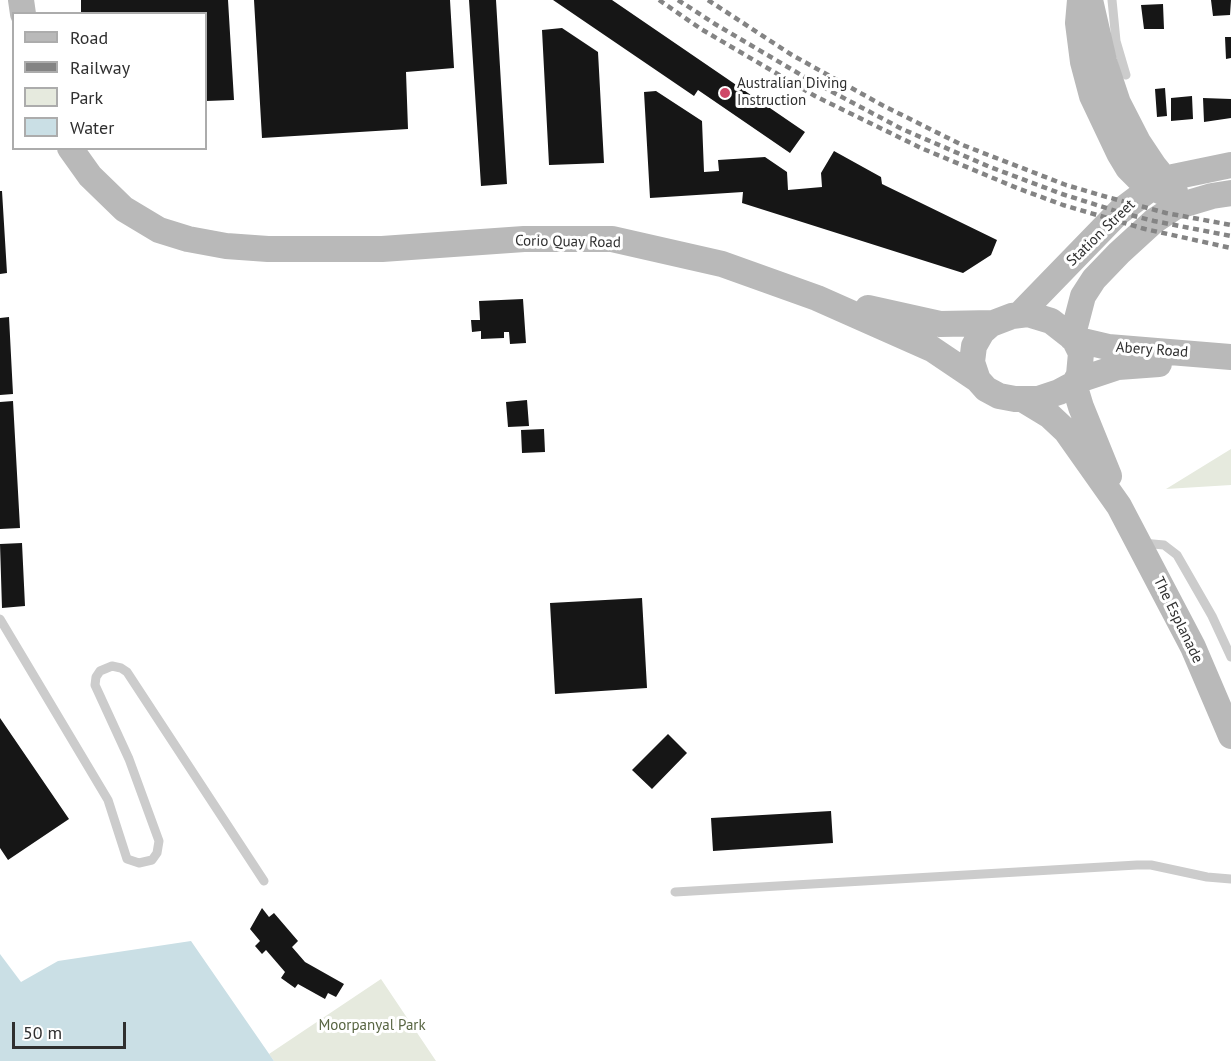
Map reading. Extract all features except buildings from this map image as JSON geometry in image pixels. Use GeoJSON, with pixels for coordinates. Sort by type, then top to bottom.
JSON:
{"type":"FeatureCollection","features":[{"type":"Feature","properties":{"kind":"main road"},"geometry":{"type":"LineString","coordinates":[[1080,0],[1079,42],[1092,96],[1102,120],[1128,168],[1136,177],[1158,184],[1185,203]]}},
{"type":"Feature","properties":{"kind":"main road"},"geometry":{"type":"LineString","coordinates":[[1090,0],[1104,60],[1118,103],[1158,184]]}},
{"type":"Feature","properties":{"kind":"main road","name":"Corio Quay Road"},"geometry":{"type":"LineString","coordinates":[[56,150],[71,174],[111,214],[145,237],[171,247],[207,256],[261,260],[327,258],[382,249]]}},
{"type":"Feature","properties":{"kind":"main road","name":"Corio Quay Road"},"geometry":{"type":"LineString","coordinates":[[71,150],[90,176],[117,203],[148,224],[174,236],[246,248],[382,249],[524,239],[612,239],[722,264],[817,298],[932,350],[978,380]]}},
{"type":"Feature","properties":{"kind":"main road","name":"Station Street"},"geometry":{"type":"LineString","coordinates":[[1019,315],[1119,212],[1158,184],[1190,172],[1231,165]]}},
{"type":"Feature","properties":{"kind":"main road","name":"Station Street"},"geometry":{"type":"LineString","coordinates":[[1073,338],[1083,296],[1094,279],[1119,253],[1154,221],[1185,203],[1231,193]]}},
{"type":"Feature","properties":{"kind":"main road","name":"Corio Quay Road"},"geometry":{"type":"LineString","coordinates":[[817,298],[940,324],[993,323]]}},
{"type":"Feature","properties":{"kind":"main road"},"geometry":{"type":"LineString","coordinates":[[1028,314],[1057,324],[1073,338],[1081,350],[1081,371],[1075,382],[1045,397],[1022,399],[994,394],[978,380],[973,368],[973,351],[979,336],[993,323],[1028,314]]}},
{"type":"Feature","properties":{"kind":"main road","name":"Abery Road"},"geometry":{"type":"LineString","coordinates":[[1073,338],[1108,347],[1231,357]]}},
{"type":"Feature","properties":{"kind":"main road","name":"Abery Road"},"geometry":{"type":"LineString","coordinates":[[1075,382],[1118,367],[1143,364],[1203,365],[1231,370]]}},
{"type":"Feature","properties":{"kind":"main road","name":"The Esplanade"},"geometry":{"type":"LineString","coordinates":[[1075,382],[1081,407],[1103,458],[1119,506]]}},
{"type":"Feature","properties":{"kind":"main road","name":"The Esplanade"},"geometry":{"type":"LineString","coordinates":[[1022,399],[1050,416],[1066,431],[1119,506],[1193,647],[1231,736]]}},
{"type":"Feature","properties":{"kind":"lane"},"geometry":{"type":"LineString","coordinates":[[1112,0],[1116,41],[1126,75]]}},
{"type":"Feature","properties":{"kind":"lane"},"geometry":{"type":"LineString","coordinates":[[1140,543],[1164,546],[1177,555],[1207,607],[1231,657]]}},
{"type":"Feature","properties":{"kind":"lane"},"geometry":{"type":"LineString","coordinates":[[0,620],[108,800],[127,859],[139,863],[152,860],[157,853],[159,841],[129,759],[95,685],[96,677],[100,672],[112,666],[127,672],[264,881]]}},
{"type":"Feature","properties":{"kind":"lane"},"geometry":{"type":"LineString","coordinates":[[675,892],[1137,865],[1151,865],[1207,877],[1231,879]]}},
{"type":"Feature","properties":{"kind":"green space"},"geometry":{"type":"Polygon","coordinates":[[[1231,449],[1231,485],[1166,489],[1231,449]]]}},
{"type":"Feature","properties":{"kind":"green space","name":"Moorpanyal Park"},"geometry":{"type":"Polygon","coordinates":[[[381,979],[436,1061],[274,1061],[269,1054],[381,979]]]}},
{"type":"Feature","properties":{"kind":"water"},"geometry":{"type":"Polygon","coordinates":[[[191,941],[274,1061],[0,1061],[0,954],[21,982],[58,961],[191,941]]]}},
{"type":"Feature","properties":{"kind":"railway"},"geometry":{"type":"LineString","coordinates":[[659,0],[701,29],[815,96],[921,148],[1063,205],[1145,229],[1231,248]]}},
{"type":"Feature","properties":{"kind":"railway"},"geometry":{"type":"LineString","coordinates":[[678,0],[808,79],[902,129],[990,167],[1119,212],[1231,236]]}},
{"type":"Feature","properties":{"kind":"railway"},"geometry":{"type":"LineString","coordinates":[[708,0],[792,55],[882,105],[960,144],[1066,185],[1166,213],[1231,225]]}},
{"type":"Feature","properties":{"kind":"place","name":"Australian Diving Instruction"},"geometry":{"type":"Point","coordinates":[725,93]}}]}
